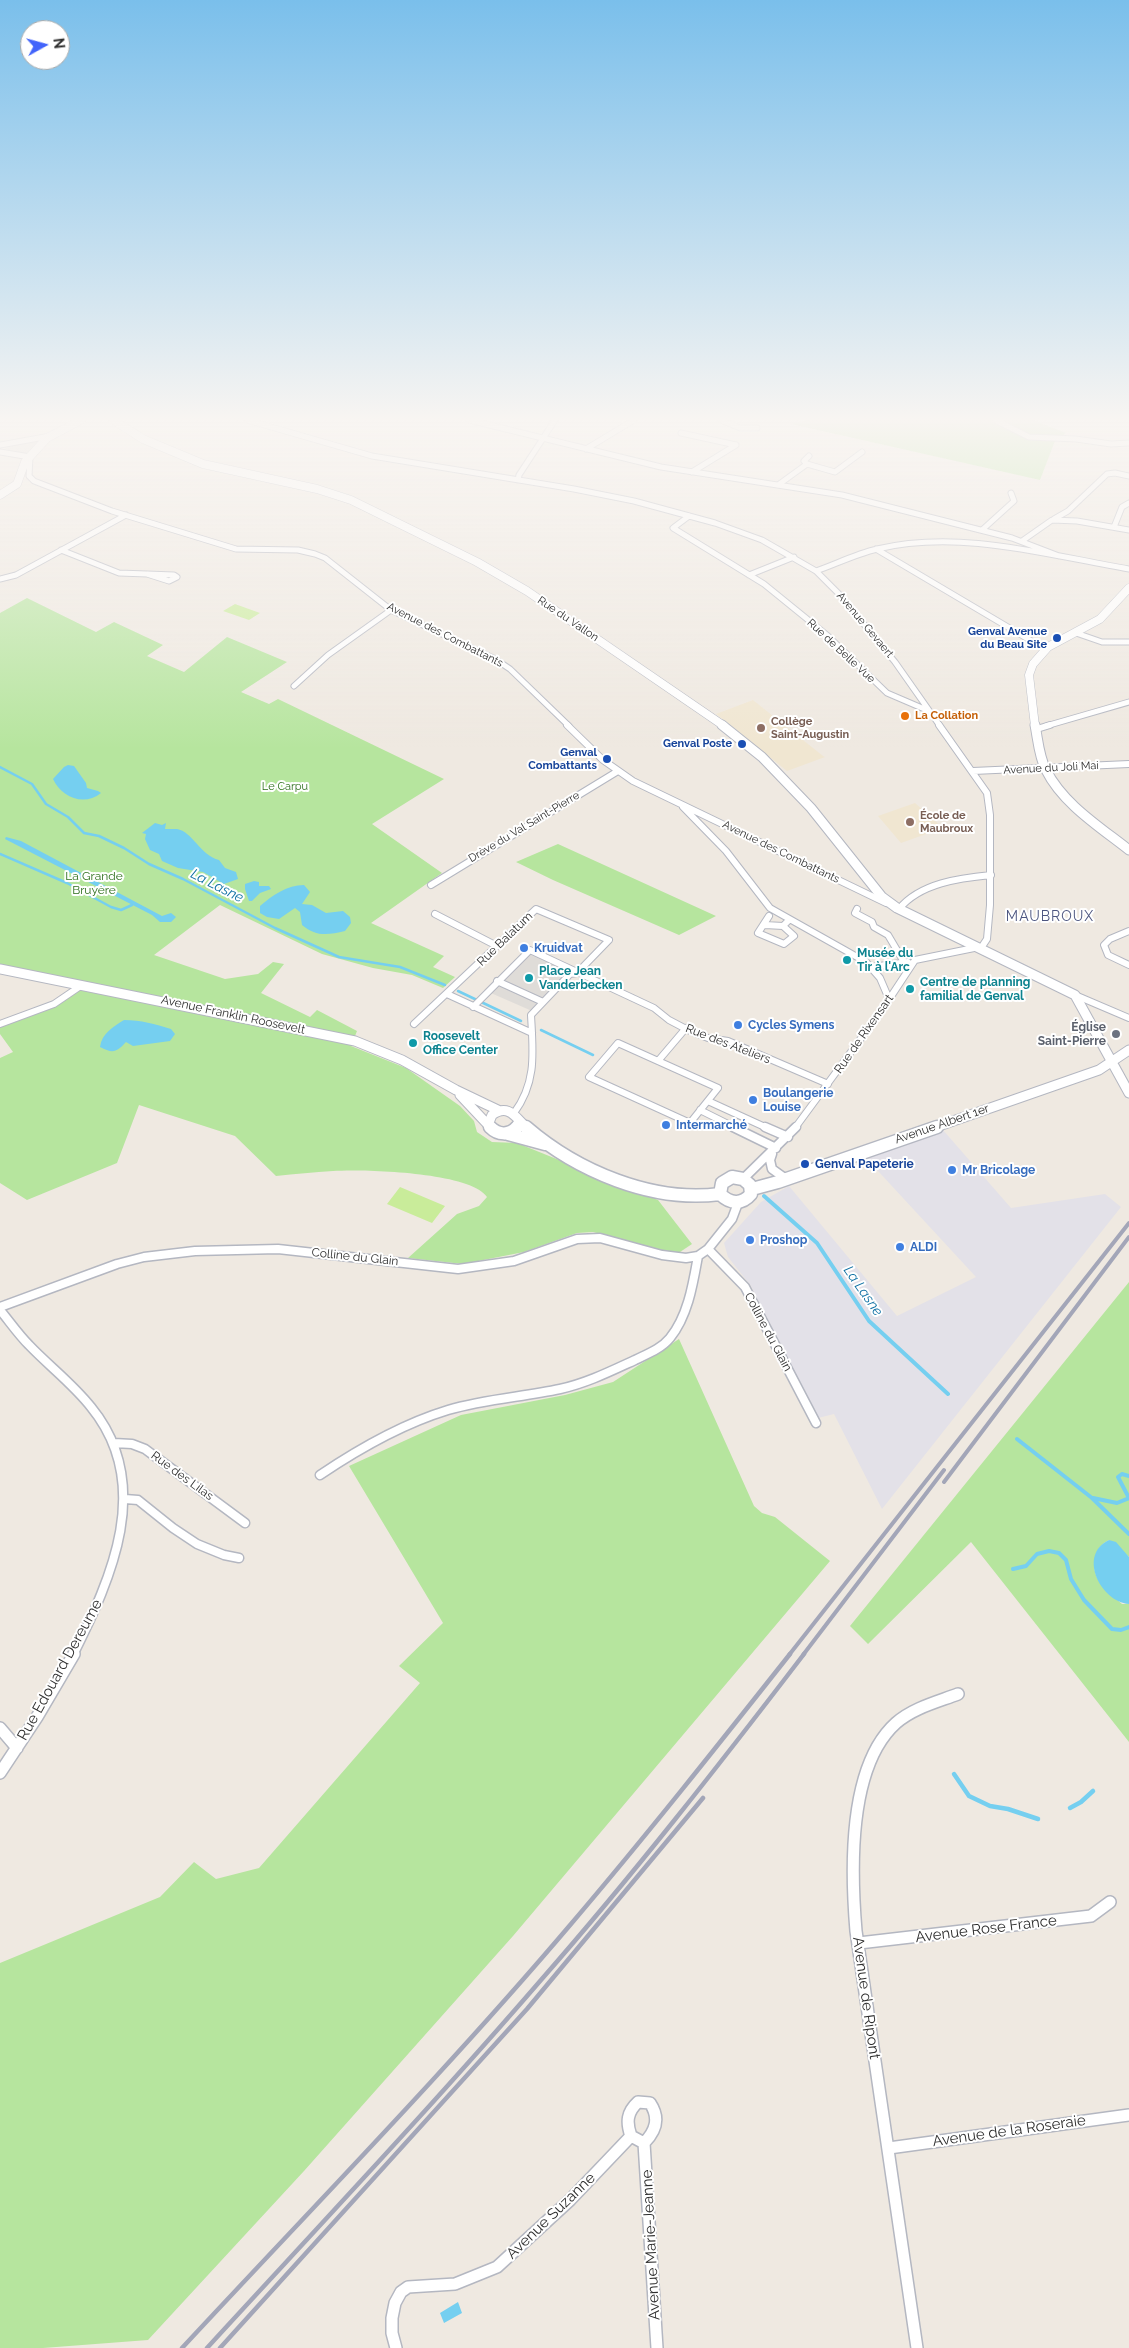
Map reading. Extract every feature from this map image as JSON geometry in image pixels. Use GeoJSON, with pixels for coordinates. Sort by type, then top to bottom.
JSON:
{"type":"FeatureCollection","features":[{"type":"Feature","properties":{"kind":"street"},"geometry":{"type":"LineString","coordinates":[[0,579],[8,578],[99,530]]}},
{"type":"Feature","properties":{"kind":"street","name":"Avenue des Combattants"},"geometry":{"type":"LineString","coordinates":[[173,530],[236,549],[298,550],[325,558],[391,610],[494,659],[510,669],[603,760],[632,781],[1075,995]]}},
{"type":"Feature","properties":{"kind":"street","name":"Rue du Vallon"},"geometry":{"type":"LineString","coordinates":[[411,530],[477,562],[527,591],[717,721],[762,757],[811,808],[877,891],[898,909]]}},
{"type":"Feature","properties":{"kind":"street","name":"Rue de Belle Vue"},"geometry":{"type":"LineString","coordinates":[[676,530],[749,574],[828,636],[887,693],[930,711]]}},
{"type":"Feature","properties":{"kind":"street","name":"Avenue Gevaert"},"geometry":{"type":"LineString","coordinates":[[730,530],[762,540],[816,571],[868,628],[973,772],[989,800],[990,925],[986,939],[980,948]]}},
{"type":"Feature","properties":{"kind":"street"},"geometry":{"type":"LineString","coordinates":[[982,530],[1022,541],[1059,556]]}},
{"type":"Feature","properties":{"kind":"street"},"geometry":{"type":"LineString","coordinates":[[1022,541],[1038,530]]}},
{"type":"Feature","properties":{"kind":"street"},"geometry":{"type":"LineString","coordinates":[[816,571],[876,549],[920,542],[965,541],[1129,569]]}},
{"type":"Feature","properties":{"kind":"street"},"geometry":{"type":"LineString","coordinates":[[876,549],[1045,649]]}},
{"type":"Feature","properties":{"kind":"street"},"geometry":{"type":"LineString","coordinates":[[61,550],[119,572],[172,575],[177,577],[169,581],[147,574]]}},
{"type":"Feature","properties":{"kind":"street"},"geometry":{"type":"LineString","coordinates":[[749,574],[794,557]]}},
{"type":"Feature","properties":{"kind":"street"},"geometry":{"type":"LineString","coordinates":[[1129,588],[1111,610],[1076,633],[1045,649],[1034,661],[1029,675],[1045,768],[1061,792],[1072,803],[1129,850]]}},
{"type":"Feature","properties":{"kind":"street"},"geometry":{"type":"LineString","coordinates":[[294,686],[328,656],[391,610]]}},
{"type":"Feature","properties":{"kind":"street"},"geometry":{"type":"LineString","coordinates":[[1076,633],[1102,642],[1129,642]]}},
{"type":"Feature","properties":{"kind":"street"},"geometry":{"type":"LineString","coordinates":[[1037,729],[1129,702]]}},
{"type":"Feature","properties":{"kind":"street","name":"Avenue du Joli Mai"},"geometry":{"type":"LineString","coordinates":[[973,772],[1129,764]]}},
{"type":"Feature","properties":{"kind":"street","name":"Drève du Val Saint-Pierre"},"geometry":{"type":"LineString","coordinates":[[431,885],[618,771]]}},
{"type":"Feature","properties":{"kind":"street"},"geometry":{"type":"LineString","coordinates":[[681,804],[726,851],[770,908],[789,920],[846,949],[872,967],[886,990],[889,999]]}},
{"type":"Feature","properties":{"kind":"street"},"geometry":{"type":"LineString","coordinates":[[898,909],[914,896],[930,889],[956,880],[991,875]]}},
{"type":"Feature","properties":{"kind":"street","name":"Rue Balatum"},"geometry":{"type":"LineString","coordinates":[[414,1024],[536,909],[609,940],[577,973],[570,974],[531,1015],[532,1034],[528,1090],[516,1117]]}},
{"type":"Feature","properties":{"kind":"street"},"geometry":{"type":"LineString","coordinates":[[856,909],[855,913],[872,922],[874,927],[888,935],[904,962]]}},
{"type":"Feature","properties":{"kind":"street"},"geometry":{"type":"LineString","coordinates":[[435,914],[497,946]]}},
{"type":"Feature","properties":{"kind":"street"},"geometry":{"type":"LineString","coordinates":[[769,916],[765,925],[758,933],[784,944],[794,936],[783,926]]}},
{"type":"Feature","properties":{"kind":"street"},"geometry":{"type":"LineString","coordinates":[[765,925],[772,927],[783,926],[789,920]]}},
{"type":"Feature","properties":{"kind":"street"},"geometry":{"type":"LineString","coordinates":[[1129,931],[1110,939],[1104,945],[1108,955],[1129,965]]}},
{"type":"Feature","properties":{"kind":"street"},"geometry":{"type":"LineString","coordinates":[[872,967],[980,948]]}},
{"type":"Feature","properties":{"kind":"street"},"geometry":{"type":"LineString","coordinates":[[473,1008],[497,981],[530,950],[577,973]]}},
{"type":"Feature","properties":{"kind":"street","name":"Rue de Rixensart"},"geometry":{"type":"LineString","coordinates":[[743,1179],[788,1138],[915,960]]}},
{"type":"Feature","properties":{"kind":"street","name":"Avenue Franklin Roosevelt"},"geometry":{"type":"LineString","coordinates":[[0,969],[355,1041],[402,1060],[456,1090],[500,1111]]}},
{"type":"Feature","properties":{"kind":"street","name":"Rue des Ateliers"},"geometry":{"type":"LineString","coordinates":[[577,973],[654,1008],[664,1018],[686,1028],[714,1040],[728,1041],[828,1084]]}},
{"type":"Feature","properties":{"kind":"street"},"geometry":{"type":"LineString","coordinates":[[497,981],[544,1002]]}},
{"type":"Feature","properties":{"kind":"street"},"geometry":{"type":"LineString","coordinates":[[0,1024],[52,1004],[75,992],[82,985]]}},
{"type":"Feature","properties":{"kind":"street"},"geometry":{"type":"LineString","coordinates":[[447,994],[473,1008],[532,1034]]}},
{"type":"Feature","properties":{"kind":"street"},"geometry":{"type":"LineString","coordinates":[[1075,995],[1129,1018]]}},
{"type":"Feature","properties":{"kind":"street"},"geometry":{"type":"LineString","coordinates":[[1075,995],[1129,1093]]}},
{"type":"Feature","properties":{"kind":"street"},"geometry":{"type":"LineString","coordinates":[[658,1062],[686,1028]]}},
{"type":"Feature","properties":{"kind":"street"},"geometry":{"type":"LineString","coordinates":[[618,1044],[718,1088],[708,1101],[690,1123],[589,1077],[618,1044]]}},
{"type":"Feature","properties":{"kind":"street","name":"Avenue Albert 1er"},"geometry":{"type":"LineString","coordinates":[[752,1189],[786,1179],[1099,1070],[1113,1063],[1129,1050]]}},
{"type":"Feature","properties":{"kind":"street","name":"Avenue Franklin Roosevelt"},"geometry":{"type":"LineString","coordinates":[[456,1090],[488,1125]]}},
{"type":"Feature","properties":{"kind":"street"},"geometry":{"type":"LineString","coordinates":[[708,1101],[788,1138]]}},
{"type":"Feature","properties":{"kind":"street"},"geometry":{"type":"LineString","coordinates":[[700,1110],[775,1150],[770,1160],[772,1169],[786,1179]]}},
{"type":"Feature","properties":{"kind":"street"},"geometry":{"type":"LineString","coordinates":[[551,1146],[516,1117],[500,1111],[489,1118],[488,1125],[495,1132],[551,1146],[592,1167],[647,1190],[690,1196],[720,1194]]}},
{"type":"Feature","properties":{"kind":"street"},"geometry":{"type":"LineString","coordinates":[[508,1134],[518,1126],[516,1117]]}},
{"type":"Feature","properties":{"kind":"street"},"geometry":{"type":"LineString","coordinates":[[728,1178],[743,1179],[752,1189],[748,1198],[738,1203],[727,1201],[720,1194],[719,1187],[728,1178]]}},
{"type":"Feature","properties":{"kind":"street"},"geometry":{"type":"LineString","coordinates":[[320,1475],[363,1446],[397,1429],[463,1406],[562,1388],[584,1382],[604,1375],[661,1346],[670,1339],[679,1323],[698,1256],[708,1249],[732,1219],[738,1203]]}},
{"type":"Feature","properties":{"kind":"street","name":"Colline du Glain"},"geometry":{"type":"LineString","coordinates":[[0,1308],[117,1264],[144,1257],[195,1251],[278,1249],[361,1256],[458,1269],[514,1261],[577,1239],[600,1238],[677,1258],[698,1256]]}},
{"type":"Feature","properties":{"kind":"street","name":"Colline du Glain"},"geometry":{"type":"LineString","coordinates":[[708,1249],[745,1287],[816,1423]]}},
{"type":"Feature","properties":{"kind":"street","name":"Rue Edouard Dereume"},"geometry":{"type":"LineString","coordinates":[[0,1308],[33,1349],[86,1400],[105,1426],[114,1443],[124,1479],[125,1499],[118,1545],[100,1599],[50,1694],[0,1773]]}},
{"type":"Feature","properties":{"kind":"street","name":"Rue des Lilas"},"geometry":{"type":"LineString","coordinates":[[114,1443],[132,1444],[145,1449],[245,1524]]}},
{"type":"Feature","properties":{"kind":"street"},"geometry":{"type":"LineString","coordinates":[[125,1499],[138,1500],[201,1548],[221,1556],[239,1558]]}},
{"type":"Feature","properties":{"kind":"street","name":"Avenue de Ripont"},"geometry":{"type":"LineString","coordinates":[[918,2348],[859,1943],[852,1884],[854,1833],[867,1772],[880,1744],[894,1724],[912,1712],[958,1694]]}},
{"type":"Feature","properties":{"kind":"street"},"geometry":{"type":"LineString","coordinates":[[0,1728],[17,1748]]}},
{"type":"Feature","properties":{"kind":"street","name":"Avenue Rose France"},"geometry":{"type":"LineString","coordinates":[[859,1943],[1091,1916],[1110,1902]]}},
{"type":"Feature","properties":{"kind":"street"},"geometry":{"type":"LineString","coordinates":[[638,2102],[650,2103],[654,2108],[656,2124],[654,2133],[644,2143],[631,2136],[626,2123],[629,2110],[638,2102]]}},
{"type":"Feature","properties":{"kind":"street","name":"Avenue de la Roseraie"},"geometry":{"type":"LineString","coordinates":[[889,2148],[1129,2115]]}},
{"type":"Feature","properties":{"kind":"street","name":"Avenue Suzanne"},"geometry":{"type":"LineString","coordinates":[[396,2348],[392,2333],[392,2318],[395,2303],[400,2292],[408,2288],[456,2284],[497,2267],[570,2200],[631,2136]]}},
{"type":"Feature","properties":{"kind":"street","name":"Avenue Marie-Jeanne"},"geometry":{"type":"LineString","coordinates":[[644,2143],[657,2348]]}},
{"type":"Feature","properties":{"kind":"shaded area","name":"Collège Saint-Augustin"},"geometry":{"type":"Polygon","coordinates":[[[753,700],[825,757],[787,771],[716,714],[753,700]]]}},
{"type":"Feature","properties":{"kind":"shaded area","name":"École de Maubroux"},"geometry":{"type":"Polygon","coordinates":[[[915,803],[943,828],[901,843],[878,816],[915,803]]]}},
{"type":"Feature","properties":{"kind":"shaded area","name":"Place Jean Vanderbecken"},"geometry":{"type":"Polygon","coordinates":[[[528,947],[572,967],[532,1011],[484,990],[528,947]]]}},
{"type":"Feature","properties":{"kind":"shaded area"},"geometry":{"type":"Polygon","coordinates":[[[943,1130],[1011,1208],[1105,1194],[1121,1207],[882,1509],[834,1414],[818,1418],[751,1286],[728,1257],[724,1243],[761,1202],[789,1186],[897,1316],[976,1277],[866,1158],[943,1130]]]}},
{"type":"Feature","properties":{"kind":"green space","name":"La Grande Bruyère"},"geometry":{"type":"Polygon","coordinates":[[[27,598],[96,632],[114,622],[163,645],[147,656],[184,672],[227,637],[287,662],[241,692],[269,704],[278,699],[444,779],[372,824],[442,873],[371,923],[444,956],[433,967],[455,977],[443,988],[412,975],[373,968],[322,954],[220,905],[154,955],[225,979],[258,974],[273,962],[284,964],[261,993],[310,1017],[317,1010],[357,1031],[351,1046],[406,1068],[460,1106],[474,1121],[477,1132],[492,1142],[517,1143],[658,1200],[692,1244],[677,1254],[593,1232],[577,1233],[524,1252],[463,1264],[408,1258],[457,1214],[479,1206],[487,1197],[477,1189],[460,1182],[415,1174],[348,1171],[276,1176],[235,1136],[139,1105],[117,1163],[27,1200],[0,1183],[0,1058],[13,1052],[0,1034],[0,1024],[52,1004],[82,985],[0,969],[0,613],[27,598]]]}},
{"type":"Feature","properties":{"kind":"green space"},"geometry":{"type":"Polygon","coordinates":[[[235,604],[260,613],[249,620],[223,611],[235,604]]]}},
{"type":"Feature","properties":{"kind":"green space"},"geometry":{"type":"Polygon","coordinates":[[[558,844],[716,916],[679,935],[516,862],[558,844]]]}},
{"type":"Feature","properties":{"kind":"green space"},"geometry":{"type":"Polygon","coordinates":[[[400,1187],[445,1206],[432,1223],[387,1204],[400,1187]]]}},
{"type":"Feature","properties":{"kind":"green space"},"geometry":{"type":"Polygon","coordinates":[[[1129,1282],[1129,1557],[1109,1540],[1100,1547],[1094,1564],[1096,1576],[1101,1584],[1122,1604],[1129,1604],[1129,1742],[971,1542],[868,1644],[850,1626],[1129,1282]]]}},
{"type":"Feature","properties":{"kind":"green space"},"geometry":{"type":"Polygon","coordinates":[[[679,1339],[754,1506],[762,1513],[775,1517],[830,1561],[513,1936],[304,2171],[148,2340],[43,2348],[0,2348],[0,1963],[160,1897],[194,1862],[216,1879],[259,1868],[420,1683],[399,1666],[443,1623],[349,1466],[461,1415],[565,1395],[613,1382],[679,1339]]]}},
{"type":"Feature","properties":{"kind":"water"},"geometry":{"type":"Polygon","coordinates":[[[68,765],[74,766],[86,783],[87,788],[101,793],[87,799],[80,799],[61,791],[53,779],[68,765]]]}},
{"type":"Feature","properties":{"kind":"water"},"geometry":{"type":"Polygon","coordinates":[[[155,823],[162,825],[166,823],[165,829],[177,829],[187,834],[207,854],[219,860],[225,868],[236,872],[238,879],[224,884],[203,872],[178,868],[162,861],[159,854],[150,850],[145,839],[146,834],[142,833],[155,823]]]}},
{"type":"Feature","properties":{"kind":"water"},"geometry":{"type":"Polygon","coordinates":[[[6,837],[21,841],[162,916],[171,913],[176,917],[171,922],[160,922],[152,915],[5,839],[6,837]]]}},
{"type":"Feature","properties":{"kind":"water"},"geometry":{"type":"Polygon","coordinates":[[[254,881],[259,882],[259,886],[269,886],[271,889],[260,893],[252,901],[249,901],[245,884],[254,881]]]}},
{"type":"Feature","properties":{"kind":"water"},"geometry":{"type":"Polygon","coordinates":[[[304,885],[310,892],[302,904],[312,905],[326,913],[343,911],[350,917],[351,923],[345,931],[328,934],[312,932],[302,925],[300,912],[295,908],[279,919],[267,917],[260,913],[260,906],[275,895],[286,889],[304,885]]]}},
{"type":"Feature","properties":{"kind":"water"},"geometry":{"type":"Polygon","coordinates":[[[124,1020],[159,1025],[171,1029],[175,1034],[170,1041],[133,1046],[126,1042],[114,1051],[108,1051],[100,1047],[106,1034],[124,1020]]]}},
{"type":"Feature","properties":{"kind":"water"},"geometry":{"type":"Polygon","coordinates":[[[1109,1540],[1116,1542],[1129,1557],[1129,1604],[1119,1601],[1110,1595],[1096,1577],[1095,1556],[1100,1547],[1109,1540]]]}},
{"type":"Feature","properties":{"kind":"water"},"geometry":{"type":"Polygon","coordinates":[[[458,2302],[462,2313],[444,2323],[440,2313],[458,2302]]]}},
{"type":"Feature","properties":{"kind":"waterway","name":"La Lasne"},"geometry":{"type":"LineString","coordinates":[[0,767],[32,784],[46,804],[68,817],[84,833],[99,836],[124,848],[149,864],[183,879],[275,928],[339,957],[400,967],[445,985]]}},
{"type":"Feature","properties":{"kind":"waterway","name":"Le Carpu"},"geometry":{"type":"LineString","coordinates":[[0,854],[67,883],[111,907],[121,910],[132,905]]}},
{"type":"Feature","properties":{"kind":"waterway","name":"La Lasne"},"geometry":{"type":"LineString","coordinates":[[458,991],[521,1021]]}},
{"type":"Feature","properties":{"kind":"waterway","name":"La Lasne"},"geometry":{"type":"LineString","coordinates":[[541,1030],[593,1055]]}},
{"type":"Feature","properties":{"kind":"waterway","name":"La Lasne"},"geometry":{"type":"LineString","coordinates":[[764,1196],[817,1243],[869,1321],[948,1394]]}},
{"type":"Feature","properties":{"kind":"waterway","name":"La Lasne"},"geometry":{"type":"LineString","coordinates":[[1017,1439],[1092,1498],[1129,1534]]}},
{"type":"Feature","properties":{"kind":"waterway"},"geometry":{"type":"LineString","coordinates":[[1093,1498],[1117,1503],[1129,1498],[1118,1477],[1122,1474],[1129,1476]]}},
{"type":"Feature","properties":{"kind":"waterway"},"geometry":{"type":"LineString","coordinates":[[1013,1569],[1026,1566],[1037,1554],[1049,1551],[1059,1553],[1066,1560],[1071,1579],[1084,1600],[1112,1629],[1121,1630],[1129,1627]]}},
{"type":"Feature","properties":{"kind":"waterway"},"geometry":{"type":"LineString","coordinates":[[954,1774],[969,1796],[990,1806],[1008,1809],[1038,1819]]}},
{"type":"Feature","properties":{"kind":"waterway"},"geometry":{"type":"LineString","coordinates":[[1070,1808],[1081,1802],[1093,1791]]}},
{"type":"Feature","properties":{"kind":"railway"},"geometry":{"type":"LineString","coordinates":[[789,1655],[1129,1223]]}},
{"type":"Feature","properties":{"kind":"railway"},"geometry":{"type":"LineString","coordinates":[[944,1482],[1129,1237]]}},
{"type":"Feature","properties":{"kind":"railway"},"geometry":{"type":"LineString","coordinates":[[803,1655],[944,1470]]}},
{"type":"Feature","properties":{"kind":"railway"},"geometry":{"type":"LineString","coordinates":[[182,2348],[428,2085],[524,1978],[627,1857],[790,1654]]}},
{"type":"Feature","properties":{"kind":"railway"},"geometry":{"type":"LineString","coordinates":[[207,2348],[500,2027],[575,1940],[675,1819],[804,1654]]}},
{"type":"Feature","properties":{"kind":"railway"},"geometry":{"type":"LineString","coordinates":[[220,2348],[527,2009],[703,1798]]}},
{"type":"Feature","properties":{"kind":"place","name":"Genval Avenue du Beau Site"},"geometry":{"type":"Point","coordinates":[1057,638]}},
{"type":"Feature","properties":{"kind":"place","name":"La Collation"},"geometry":{"type":"Point","coordinates":[905,716]}},
{"type":"Feature","properties":{"kind":"place","name":"Collège Saint-Augustin"},"geometry":{"type":"Point","coordinates":[761,728]}},
{"type":"Feature","properties":{"kind":"place","name":"Genval Poste"},"geometry":{"type":"Point","coordinates":[742,744]}},
{"type":"Feature","properties":{"kind":"place","name":"Genval Combattants"},"geometry":{"type":"Point","coordinates":[607,759]}},
{"type":"Feature","properties":{"kind":"place","name":"École de Maubroux"},"geometry":{"type":"Point","coordinates":[910,822]}},
{"type":"Feature","properties":{"kind":"place","name":"Kruidvat"},"geometry":{"type":"Point","coordinates":[524,948]}},
{"type":"Feature","properties":{"kind":"place","name":"Musée du Tir à l'Arc"},"geometry":{"type":"Point","coordinates":[847,960]}},
{"type":"Feature","properties":{"kind":"place","name":"Place Jean Vanderbecken"},"geometry":{"type":"Point","coordinates":[529,978]}},
{"type":"Feature","properties":{"kind":"place","name":"Centre de planning familial de Genval"},"geometry":{"type":"Point","coordinates":[910,989]}},
{"type":"Feature","properties":{"kind":"place","name":"Cycles Symens"},"geometry":{"type":"Point","coordinates":[738,1025]}},
{"type":"Feature","properties":{"kind":"place","name":"Église Saint-Pierre"},"geometry":{"type":"Point","coordinates":[1116,1034]}},
{"type":"Feature","properties":{"kind":"place","name":"Roosevelt Office Center"},"geometry":{"type":"Point","coordinates":[413,1043]}},
{"type":"Feature","properties":{"kind":"place","name":"Boulangerie Louise"},"geometry":{"type":"Point","coordinates":[753,1100]}},
{"type":"Feature","properties":{"kind":"place","name":"Intermarché"},"geometry":{"type":"Point","coordinates":[666,1125]}},
{"type":"Feature","properties":{"kind":"place","name":"Genval Papeterie"},"geometry":{"type":"Point","coordinates":[805,1164]}},
{"type":"Feature","properties":{"kind":"place","name":"Mr Bricolage"},"geometry":{"type":"Point","coordinates":[952,1170]}},
{"type":"Feature","properties":{"kind":"place","name":"Proshop"},"geometry":{"type":"Point","coordinates":[750,1240]}},
{"type":"Feature","properties":{"kind":"place","name":"ALDI"},"geometry":{"type":"Point","coordinates":[900,1247]}},
{"type":"Feature","properties":{"kind":"district","name":"MAUBROUX"},"geometry":{"type":"Point","coordinates":[1050,917]}}]}
